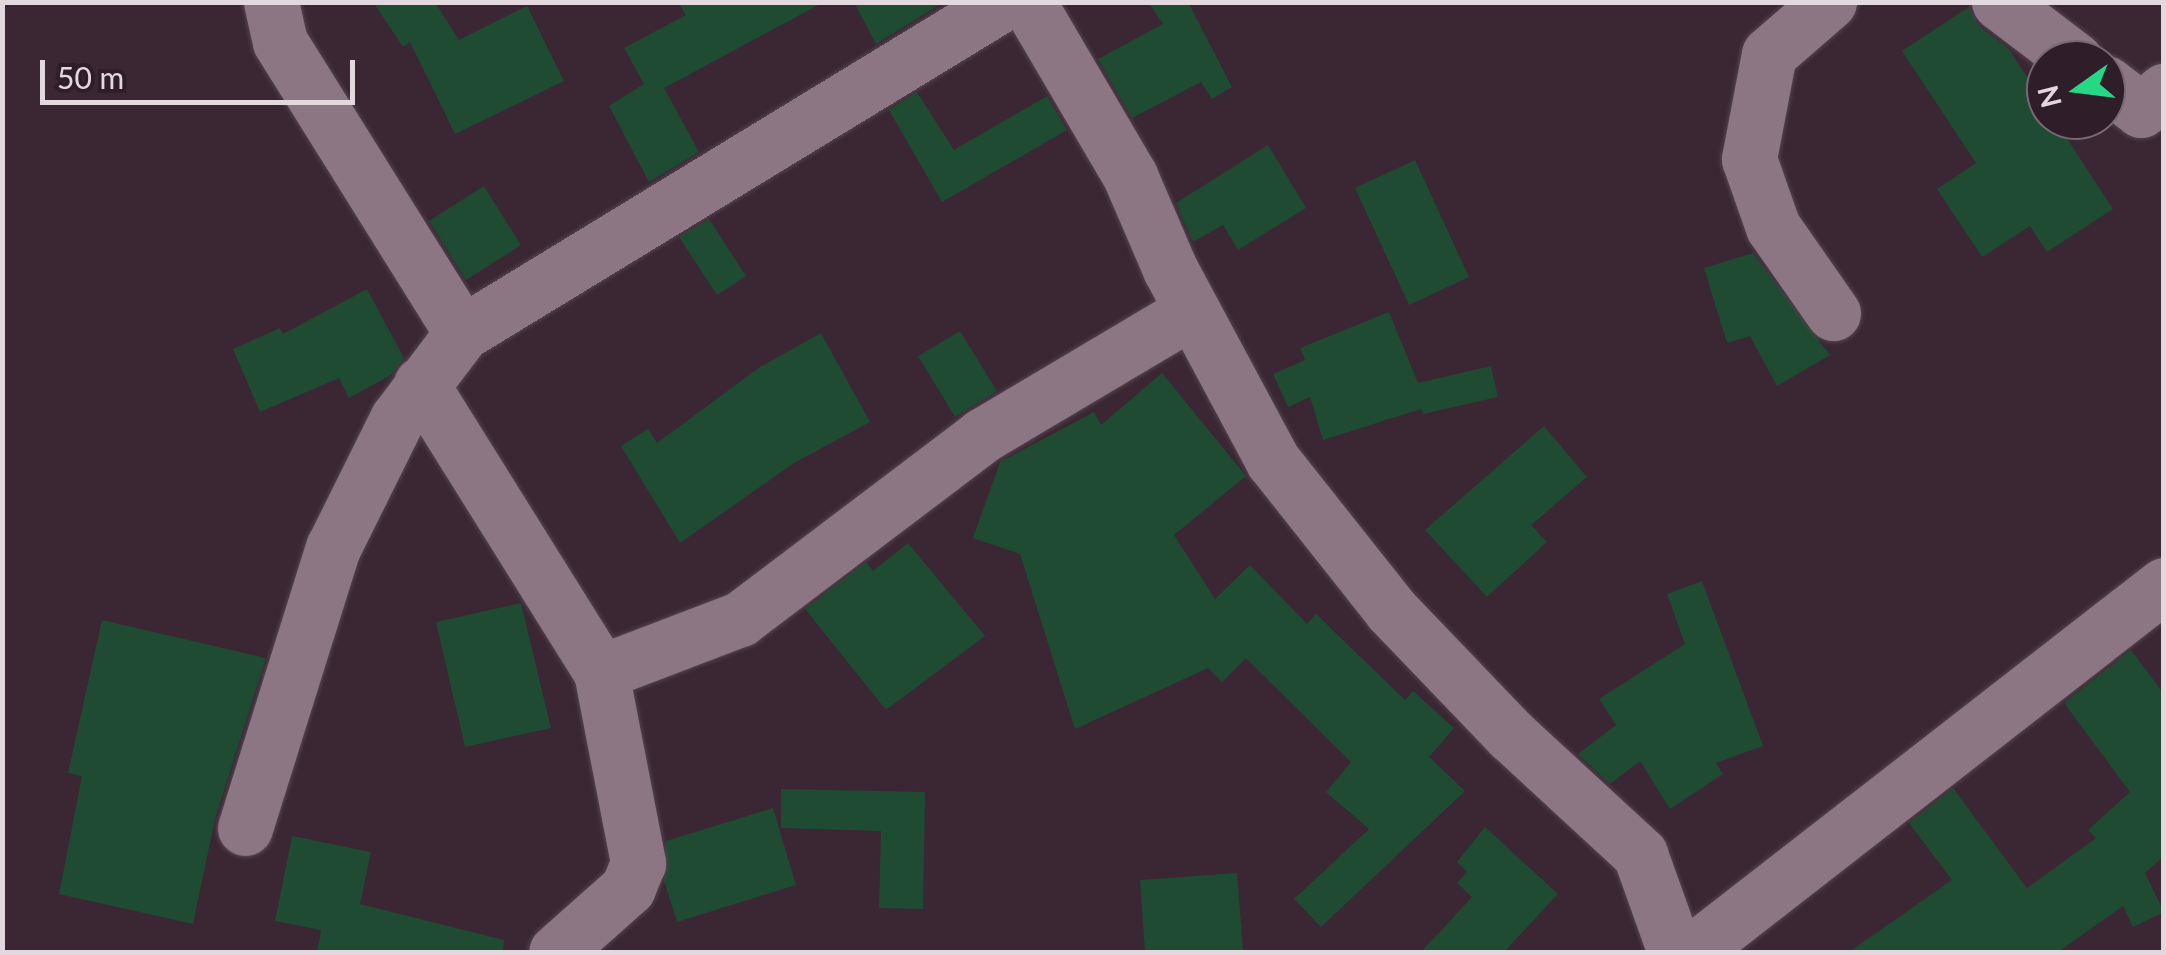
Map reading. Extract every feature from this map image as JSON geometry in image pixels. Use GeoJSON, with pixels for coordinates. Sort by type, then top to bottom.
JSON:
{"type":"FeatureCollection","features":[{"type":"Feature","properties":{"kind":"street"},"geometry":{"type":"LineString","coordinates":[[271,2],[280,42],[462,333]]}},
{"type":"Feature","properties":{"kind":"street"},"geometry":{"type":"LineString","coordinates":[[245,828],[333,548],[421,384],[462,333],[1005,2]]}},
{"type":"Feature","properties":{"kind":"street"},"geometry":{"type":"LineString","coordinates":[[1028,2],[1130,176],[1192,311],[1273,461],[1391,610],[1511,735],[1640,854],[1675,952]]}},
{"type":"Feature","properties":{"kind":"street"},"geometry":{"type":"LineString","coordinates":[[1829,2],[1769,54],[1749,159],[1773,227],[1833,312]]}},
{"type":"Feature","properties":{"kind":"street"},"geometry":{"type":"LineString","coordinates":[[1999,2],[2049,40]]}},
{"type":"Feature","properties":{"kind":"street"},"geometry":{"type":"LineString","coordinates":[[2126,98],[2141,110],[2164,91]]}},
{"type":"Feature","properties":{"kind":"street"},"geometry":{"type":"LineString","coordinates":[[601,672],[740,619],[984,435],[1192,311]]}},
{"type":"Feature","properties":{"kind":"street"},"geometry":{"type":"LineString","coordinates":[[421,384],[601,672],[638,863],[628,888],[556,952]]}},
{"type":"Feature","properties":{"kind":"street"},"geometry":{"type":"LineString","coordinates":[[1692,952],[2164,585]]}},
{"type":"Feature","properties":{"kind":"building"},"geometry":{"type":"Polygon","coordinates":[[[373,2],[435,2],[459,40],[527,6],[564,81],[455,134],[410,42],[403,47],[373,2]]]}},
{"type":"Feature","properties":{"kind":"building"},"geometry":{"type":"Polygon","coordinates":[[[678,2],[824,2],[664,88],[699,152],[649,182],[609,106],[644,84],[624,48],[686,15],[678,2]]]}},
{"type":"Feature","properties":{"kind":"building"},"geometry":{"type":"Polygon","coordinates":[[[854,2],[944,2],[876,44],[854,2]]]}},
{"type":"Feature","properties":{"kind":"building"},"geometry":{"type":"Polygon","coordinates":[[[1148,2],[1188,2],[1232,87],[1212,99],[1201,82],[1132,118],[1098,59],[1163,24],[1148,2]]]}},
{"type":"Feature","properties":{"kind":"building"},"geometry":{"type":"Polygon","coordinates":[[[1969,7],[1979,26],[2009,49],[2026,75],[2026,140],[2068,140],[2113,209],[2047,252],[2030,226],[1982,257],[1937,189],[1976,163],[1902,51],[1969,7]]]}},
{"type":"Feature","properties":{"kind":"building"},"geometry":{"type":"Polygon","coordinates":[[[917,92],[954,150],[1047,96],[1067,130],[942,202],[889,110],[917,92]]]}},
{"type":"Feature","properties":{"kind":"building"},"geometry":{"type":"Polygon","coordinates":[[[1268,145],[1306,208],[1238,250],[1223,225],[1193,242],[1176,203],[1268,145]]]}},
{"type":"Feature","properties":{"kind":"building"},"geometry":{"type":"Polygon","coordinates":[[[1415,160],[1469,277],[1409,305],[1355,188],[1415,160]]]}},
{"type":"Feature","properties":{"kind":"building"},"geometry":{"type":"Polygon","coordinates":[[[484,186],[521,245],[466,280],[429,221],[484,186]]]}},
{"type":"Feature","properties":{"kind":"building"},"geometry":{"type":"Polygon","coordinates":[[[709,219],[746,276],[717,295],[679,237],[709,219]]]}},
{"type":"Feature","properties":{"kind":"building"},"geometry":{"type":"Polygon","coordinates":[[[1753,253],[1830,355],[1777,386],[1750,336],[1727,343],[1704,268],[1753,253]]]}},
{"type":"Feature","properties":{"kind":"building"},"geometry":{"type":"Polygon","coordinates":[[[367,289],[404,358],[391,375],[349,398],[339,378],[260,412],[233,349],[280,328],[283,334],[367,289]]]}},
{"type":"Feature","properties":{"kind":"building"},"geometry":{"type":"Polygon","coordinates":[[[1389,312],[1418,383],[1491,366],[1498,397],[1423,414],[1421,409],[1323,440],[1310,397],[1288,407],[1273,374],[1305,360],[1300,348],[1389,312]]]}},
{"type":"Feature","properties":{"kind":"building"},"geometry":{"type":"Polygon","coordinates":[[[960,331],[997,391],[955,417],[918,356],[960,331]]]}},
{"type":"Feature","properties":{"kind":"building"},"geometry":{"type":"Polygon","coordinates":[[[821,333],[870,422],[794,463],[680,543],[621,446],[648,429],[657,443],[760,367],[821,333]]]}},
{"type":"Feature","properties":{"kind":"building"},"geometry":{"type":"Polygon","coordinates":[[[1162,373],[1246,476],[1174,535],[1215,599],[1250,565],[1307,624],[1316,614],[1405,700],[1413,691],[1454,728],[1429,757],[1465,791],[1321,927],[1294,899],[1369,829],[1326,792],[1351,762],[1246,658],[1222,682],[1208,668],[1075,729],[1020,554],[973,538],[1000,462],[1094,412],[1101,425],[1162,373]]]}},
{"type":"Feature","properties":{"kind":"building"},"geometry":{"type":"Polygon","coordinates":[[[1544,426],[1587,477],[1531,525],[1547,542],[1487,597],[1425,530],[1544,426]]]}},
{"type":"Feature","properties":{"kind":"building"},"geometry":{"type":"Polygon","coordinates":[[[908,543],[985,636],[886,710],[805,609],[866,562],[873,571],[908,543]]]}},
{"type":"Feature","properties":{"kind":"building"},"geometry":{"type":"Polygon","coordinates":[[[1702,581],[1763,746],[1716,763],[1723,774],[1670,809],[1640,761],[1610,784],[1578,754],[1616,725],[1599,699],[1685,644],[1667,594],[1702,581]]]}},
{"type":"Feature","properties":{"kind":"building"},"geometry":{"type":"Polygon","coordinates":[[[521,603],[551,728],[465,747],[436,622],[521,603]]]}},
{"type":"Feature","properties":{"kind":"building"},"geometry":{"type":"Polygon","coordinates":[[[102,620],[266,658],[215,819],[193,924],[59,894],[82,776],[68,773],[102,620]]]}},
{"type":"Feature","properties":{"kind":"building"},"geometry":{"type":"Polygon","coordinates":[[[2131,650],[2164,694],[2164,856],[2145,873],[2164,912],[2133,927],[2123,906],[2058,952],[1849,952],[1952,880],[1909,823],[1953,788],[2027,888],[2096,838],[2088,830],[2130,792],[2064,703],[2131,650]]]}},
{"type":"Feature","properties":{"kind":"building"},"geometry":{"type":"Polygon","coordinates":[[[781,789],[925,792],[923,909],[879,908],[881,831],[781,828],[781,789]]]}},
{"type":"Feature","properties":{"kind":"building"},"geometry":{"type":"Polygon","coordinates":[[[773,808],[796,885],[677,922],[664,881],[666,841],[773,808]]]}},
{"type":"Feature","properties":{"kind":"building"},"geometry":{"type":"Polygon","coordinates":[[[1485,827],[1558,894],[1504,952],[1421,952],[1472,897],[1457,883],[1467,872],[1457,862],[1485,827]]]}},
{"type":"Feature","properties":{"kind":"building"},"geometry":{"type":"Polygon","coordinates":[[[292,836],[371,852],[360,904],[504,940],[503,952],[317,952],[321,930],[275,921],[292,836]]]}},
{"type":"Feature","properties":{"kind":"building"},"geometry":{"type":"Polygon","coordinates":[[[1237,873],[1243,950],[1145,952],[1140,880],[1237,873]]]}}]}
